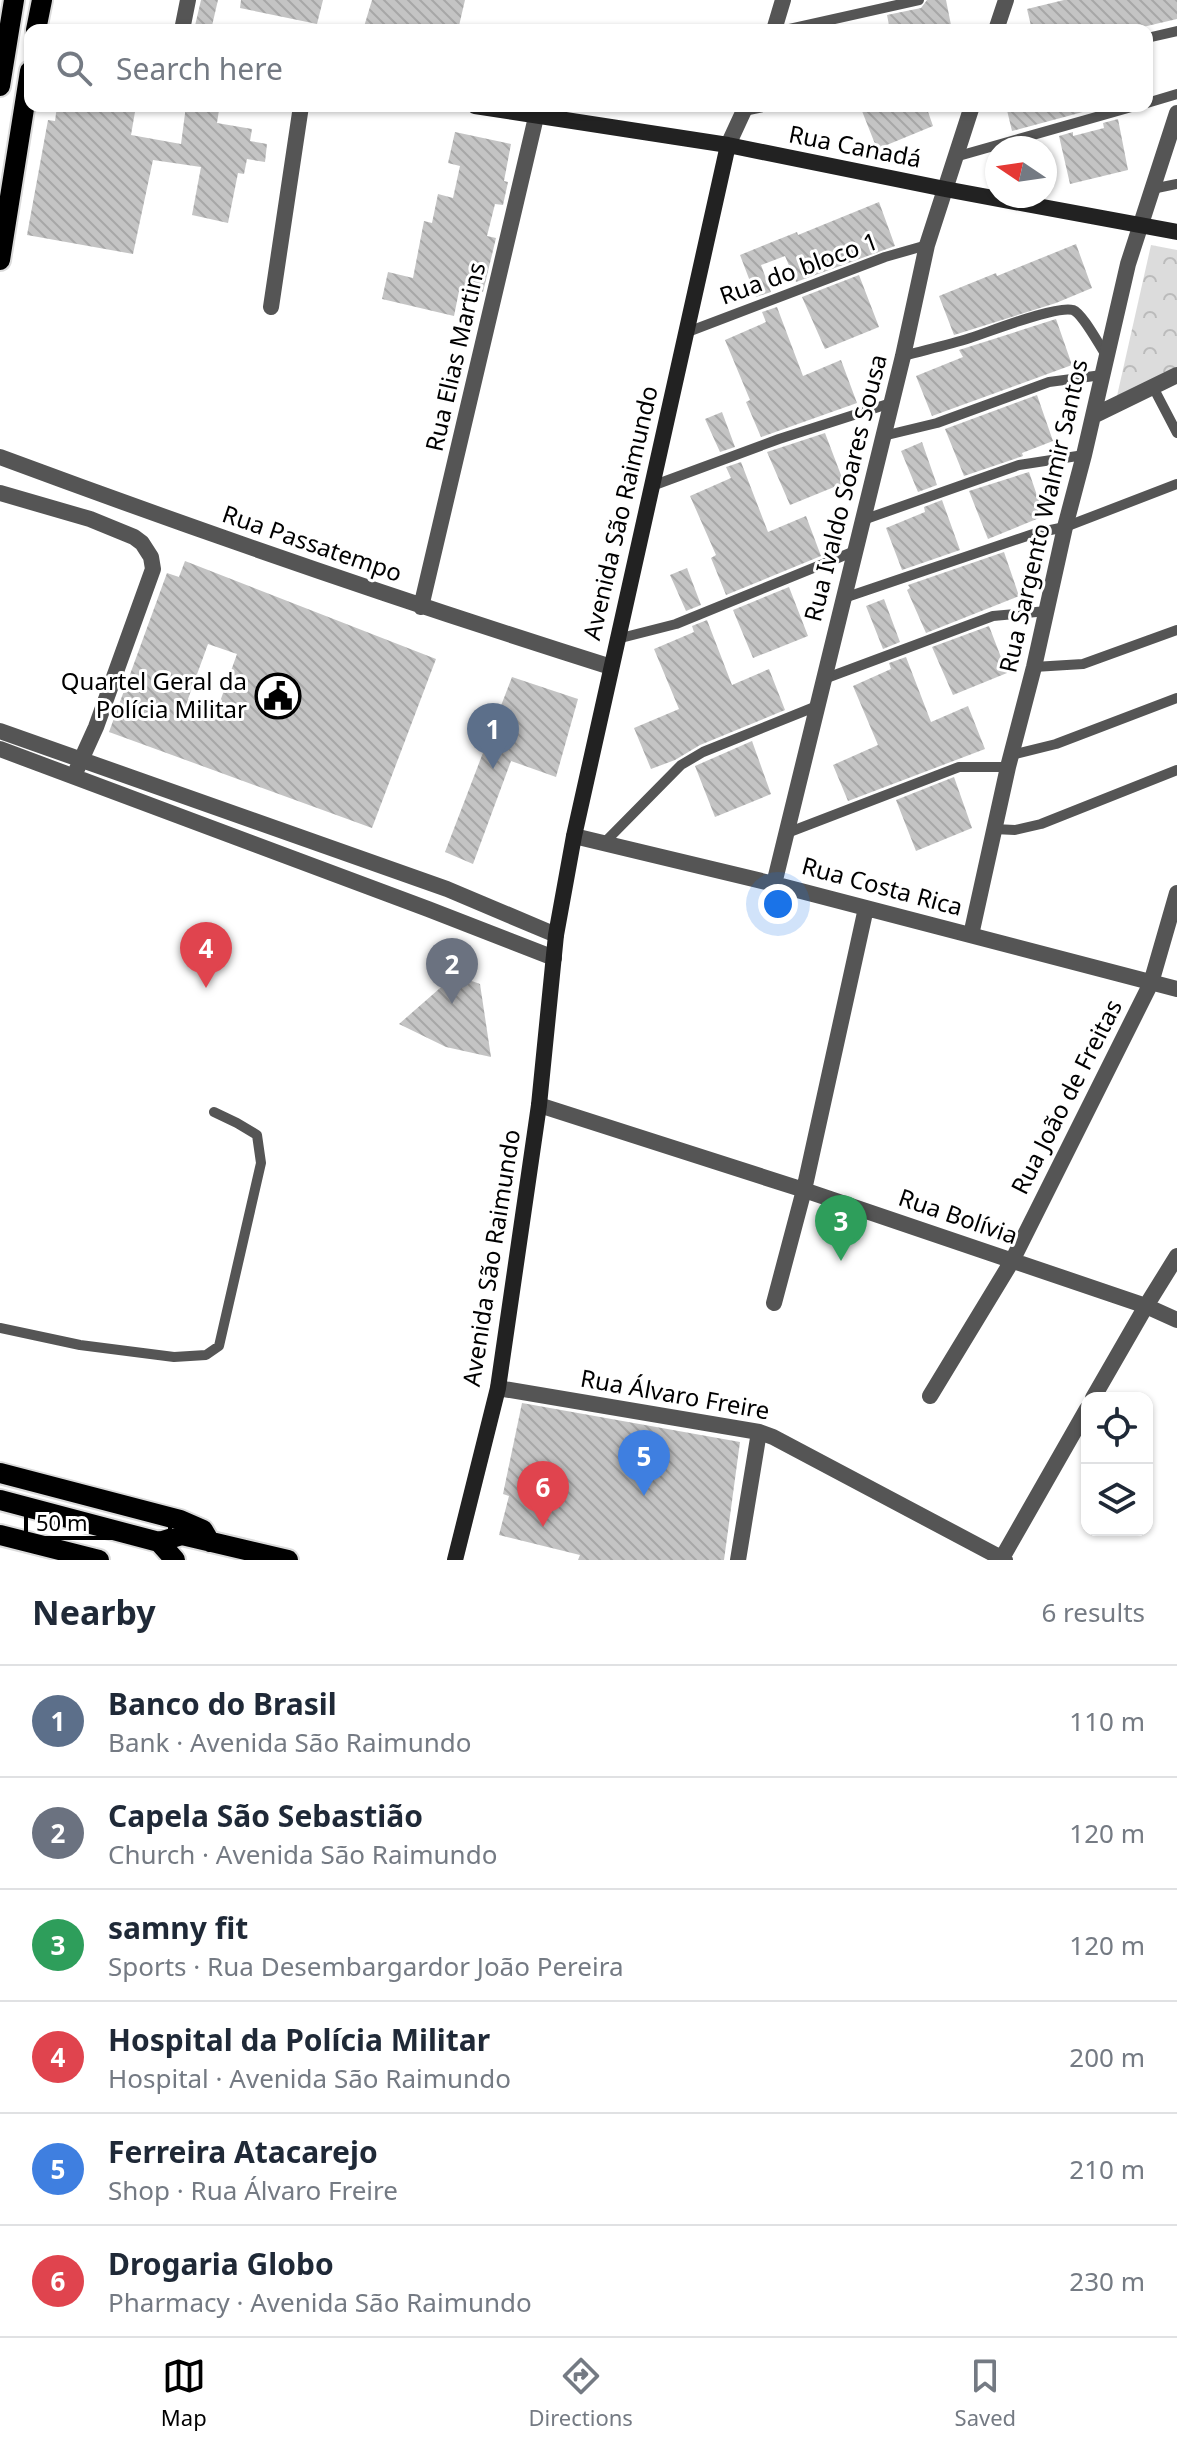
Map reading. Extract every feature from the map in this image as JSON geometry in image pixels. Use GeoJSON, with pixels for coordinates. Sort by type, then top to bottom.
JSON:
{"type":"FeatureCollection","features":[{"type":"Feature","properties":{"kind":"main road"},"geometry":{"type":"LineString","coordinates":[[0,86],[14,0]]}},
{"type":"Feature","properties":{"kind":"main road"},"geometry":{"type":"LineString","coordinates":[[37,24],[42,0]]}},
{"type":"Feature","properties":{"kind":"main road"},"geometry":{"type":"LineString","coordinates":[[0,260],[24,109]]}},
{"type":"Feature","properties":{"kind":"main road"},"geometry":{"type":"LineString","coordinates":[[0,1473],[180,1520],[203,1530],[210,1542]]}},
{"type":"Feature","properties":{"kind":"main road"},"geometry":{"type":"LineString","coordinates":[[0,1500],[159,1542],[182,1535],[288,1560]]}},
{"type":"Feature","properties":{"kind":"main road"},"geometry":{"type":"LineString","coordinates":[[0,1535],[99,1560]]}},
{"type":"Feature","properties":{"kind":"main road"},"geometry":{"type":"LineString","coordinates":[[159,1542],[175,1560]]}},
{"type":"Feature","properties":{"kind":"street"},"geometry":{"type":"LineString","coordinates":[[183,24],[188,0]]}},
{"type":"Feature","properties":{"kind":"street"},"geometry":{"type":"LineString","coordinates":[[776,24],[783,0]]}},
{"type":"Feature","properties":{"kind":"street"},"geometry":{"type":"LineString","coordinates":[[998,24],[1008,0]]}},
{"type":"Feature","properties":{"kind":"street"},"geometry":{"type":"LineString","coordinates":[[9,28],[24,30]]}},
{"type":"Feature","properties":{"kind":"street"},"geometry":{"type":"LineString","coordinates":[[271,307],[300,112]]}},
{"type":"Feature","properties":{"kind":"street","name":"Rua Canadá"},"geometry":{"type":"LineString","coordinates":[[508,112],[728,145],[1177,232]]}},
{"type":"Feature","properties":{"kind":"street","name":"Avenida São Raimundo"},"geometry":{"type":"LineString","coordinates":[[455,1560],[498,1388],[539,1105],[556,935],[574,836],[728,145],[744,112]]}},
{"type":"Feature","properties":{"kind":"street","name":"Rua Ivaldo Soares Sousa"},"geometry":{"type":"LineString","coordinates":[[774,884],[903,356],[927,245],[970,112]]}},
{"type":"Feature","properties":{"kind":"street","name":"Rua Elias Martins"},"geometry":{"type":"LineString","coordinates":[[421,607],[536,117]]}},
{"type":"Feature","properties":{"kind":"street","name":"Rua Sargento Walmir Santos"},"geometry":{"type":"LineString","coordinates":[[971,935],[1106,355],[1140,225],[1176,117]]}},
{"type":"Feature","properties":{"kind":"street"},"geometry":{"type":"LineString","coordinates":[[1093,416],[1177,375]]}},
{"type":"Feature","properties":{"kind":"street","name":"Rua Passatempo"},"geometry":{"type":"LineString","coordinates":[[0,457],[421,607],[611,667]]}},
{"type":"Feature","properties":{"kind":"street"},"geometry":{"type":"LineString","coordinates":[[0,493],[90,519],[134,537],[151,557],[153,569],[101,713],[73,776]]}},
{"type":"Feature","properties":{"kind":"street"},"geometry":{"type":"LineString","coordinates":[[90,519],[95,493]]}},
{"type":"Feature","properties":{"kind":"street"},"geometry":{"type":"LineString","coordinates":[[0,731],[447,889],[556,935]]}},
{"type":"Feature","properties":{"kind":"street"},"geometry":{"type":"LineString","coordinates":[[0,749],[554,958]]}},
{"type":"Feature","properties":{"kind":"street","name":"Rua Costa Rica"},"geometry":{"type":"LineString","coordinates":[[574,836],[774,884],[1177,989]]}},
{"type":"Feature","properties":{"kind":"street","name":"Rua João de Freitas"},"geometry":{"type":"LineString","coordinates":[[930,1396],[1012,1261],[1151,983],[1177,893]]}},
{"type":"Feature","properties":{"kind":"street"},"geometry":{"type":"LineString","coordinates":[[774,1303],[804,1190],[866,908]]}},
{"type":"Feature","properties":{"kind":"street","name":"Rua Bolívia"},"geometry":{"type":"LineString","coordinates":[[539,1105],[804,1190],[1146,1306],[1177,1320]]}},
{"type":"Feature","properties":{"kind":"street"},"geometry":{"type":"LineString","coordinates":[[1096,1392],[1177,1256]]}},
{"type":"Feature","properties":{"kind":"street","name":"Rua Álvaro Freire"},"geometry":{"type":"LineString","coordinates":[[498,1388],[759,1432],[784,1441],[1004,1559]]}},
{"type":"Feature","properties":{"kind":"street"},"geometry":{"type":"LineString","coordinates":[[1004,1559],[1081,1420]]}},
{"type":"Feature","properties":{"kind":"street"},"geometry":{"type":"LineString","coordinates":[[738,1560],[759,1432]]}},
{"type":"Feature","properties":{"kind":"lane"},"geometry":{"type":"LineString","coordinates":[[812,24],[919,0]]}},
{"type":"Feature","properties":{"kind":"lane"},"geometry":{"type":"LineString","coordinates":[[1153,37],[1177,31]]}},
{"type":"Feature","properties":{"kind":"lane"},"geometry":{"type":"LineString","coordinates":[[1153,101],[1177,94]]}},
{"type":"Feature","properties":{"kind":"lane"},"geometry":{"type":"LineString","coordinates":[[955,157],[1114,112]]}},
{"type":"Feature","properties":{"kind":"lane"},"geometry":{"type":"LineString","coordinates":[[1152,189],[1177,184]]}},
{"type":"Feature","properties":{"kind":"lane","name":"Rua do bloco 1"},"geometry":{"type":"LineString","coordinates":[[685,333],[885,257],[927,245]]}},
{"type":"Feature","properties":{"kind":"lane"},"geometry":{"type":"LineString","coordinates":[[903,356],[1067,309],[1077,311],[1106,355]]}},
{"type":"Feature","properties":{"kind":"lane"},"geometry":{"type":"LineString","coordinates":[[883,436],[937,423],[1049,382],[1102,375]]}},
{"type":"Feature","properties":{"kind":"lane"},"geometry":{"type":"LineString","coordinates":[[1153,387],[1177,433]]}},
{"type":"Feature","properties":{"kind":"lane"},"geometry":{"type":"LineString","coordinates":[[652,486],[779,439],[891,403]]}},
{"type":"Feature","properties":{"kind":"lane"},"geometry":{"type":"LineString","coordinates":[[863,520],[1019,465],[1084,455]]}},
{"type":"Feature","properties":{"kind":"lane"},"geometry":{"type":"LineString","coordinates":[[844,598],[1036,533],[1065,527],[1177,484]]}},
{"type":"Feature","properties":{"kind":"lane"},"geometry":{"type":"LineString","coordinates":[[617,639],[676,624],[855,551]]}},
{"type":"Feature","properties":{"kind":"lane"},"geometry":{"type":"LineString","coordinates":[[824,679],[993,616],[1047,611]]}},
{"type":"Feature","properties":{"kind":"lane"},"geometry":{"type":"LineString","coordinates":[[1034,667],[1083,664],[1177,630]]}},
{"type":"Feature","properties":{"kind":"lane"},"geometry":{"type":"LineString","coordinates":[[787,833],[959,767],[1010,761],[1177,698]]}},
{"type":"Feature","properties":{"kind":"lane"},"geometry":{"type":"LineString","coordinates":[[604,843],[681,765],[703,752],[817,706]]}},
{"type":"Feature","properties":{"kind":"lane"},"geometry":{"type":"LineString","coordinates":[[994,829],[1015,830],[1041,824],[1177,770]]}},
{"type":"Feature","properties":{"kind":"lane"},"geometry":{"type":"LineString","coordinates":[[0,1328],[80,1345],[174,1357],[206,1355],[219,1346],[261,1163],[257,1135],[214,1112]]}},
{"type":"Feature","properties":{"kind":"green space"},"geometry":{"type":"Polygon","coordinates":[[[1151,245],[1177,250],[1177,367],[1117,396],[1151,245]]]}},
{"type":"Feature","properties":{"kind":"building"},"geometry":{"type":"Polygon","coordinates":[[[201,0],[218,0],[212,24],[195,24],[201,0]]]}},
{"type":"Feature","properties":{"kind":"building"},"geometry":{"type":"Polygon","coordinates":[[[241,0],[323,0],[317,24],[240,8],[241,0]]]}},
{"type":"Feature","properties":{"kind":"building"},"geometry":{"type":"Polygon","coordinates":[[[372,0],[465,0],[459,24],[365,24],[372,0]]]}},
{"type":"Feature","properties":{"kind":"building"},"geometry":{"type":"Polygon","coordinates":[[[927,0],[946,0],[951,24],[889,24],[887,15],[921,8],[927,0]]]}},
{"type":"Feature","properties":{"kind":"building"},"geometry":{"type":"Polygon","coordinates":[[[1064,0],[1177,0],[1177,19],[1153,25],[1031,24],[1027,9],[1064,0]]]}},
{"type":"Feature","properties":{"kind":"building"},"geometry":{"type":"Polygon","coordinates":[[[56,112],[135,112],[131,135],[181,144],[185,112],[219,112],[217,123],[252,129],[250,141],[267,144],[265,162],[247,159],[244,174],[238,173],[228,223],[192,215],[201,167],[153,160],[133,254],[27,235],[48,120],[55,121],[56,112]]]}},
{"type":"Feature","properties":{"kind":"building"},"geometry":{"type":"Polygon","coordinates":[[[862,112],[928,112],[933,126],[877,149],[862,112]]]}},
{"type":"Feature","properties":{"kind":"building"},"geometry":{"type":"Polygon","coordinates":[[[1007,112],[1083,112],[1012,131],[1007,112]]]}},
{"type":"Feature","properties":{"kind":"building"},"geometry":{"type":"Polygon","coordinates":[[[1118,119],[1128,170],[1070,184],[1059,136],[1073,132],[1073,136],[1104,128],[1103,123],[1118,119]]]}},
{"type":"Feature","properties":{"kind":"building"},"geometry":{"type":"Polygon","coordinates":[[[455,132],[511,144],[503,205],[495,204],[487,236],[496,238],[483,292],[460,286],[454,316],[382,299],[388,272],[413,278],[424,221],[432,223],[438,194],[453,198],[460,166],[448,163],[455,132]]]}},
{"type":"Feature","properties":{"kind":"building"},"geometry":{"type":"Polygon","coordinates":[[[879,202],[895,246],[796,282],[785,256],[761,265],[771,292],[756,297],[740,255],[879,202]]]}},
{"type":"Feature","properties":{"kind":"building"},"geometry":{"type":"Polygon","coordinates":[[[1076,244],[1092,288],[1056,303],[954,335],[939,296],[1076,244]]]}},
{"type":"Feature","properties":{"kind":"building"},"geometry":{"type":"Polygon","coordinates":[[[859,275],[879,327],[825,349],[802,297],[859,275]]]}},
{"type":"Feature","properties":{"kind":"building"},"geometry":{"type":"Polygon","coordinates":[[[777,307],[803,376],[841,360],[857,403],[761,437],[746,402],[750,400],[725,340],[766,322],[762,312],[777,307]]]}},
{"type":"Feature","properties":{"kind":"building"},"geometry":{"type":"Polygon","coordinates":[[[1056,319],[1072,365],[932,416],[916,376],[963,357],[959,350],[1056,319]]]}},
{"type":"Feature","properties":{"kind":"building"},"geometry":{"type":"Polygon","coordinates":[[[1037,395],[1053,441],[1022,453],[1023,456],[964,476],[945,429],[1037,395]]]}},
{"type":"Feature","properties":{"kind":"building"},"geometry":{"type":"Polygon","coordinates":[[[722,412],[735,447],[720,452],[705,419],[722,412]]]}},
{"type":"Feature","properties":{"kind":"building"},"geometry":{"type":"Polygon","coordinates":[[[825,433],[844,483],[790,505],[767,452],[825,433]]]}},
{"type":"Feature","properties":{"kind":"building"},"geometry":{"type":"Polygon","coordinates":[[[922,442],[937,485],[918,492],[901,451],[922,442]]]}},
{"type":"Feature","properties":{"kind":"building"},"geometry":{"type":"Polygon","coordinates":[[[741,462],[768,532],[806,516],[821,556],[726,595],[711,558],[716,555],[690,496],[731,478],[726,467],[741,462]]]}},
{"type":"Feature","properties":{"kind":"building"},"geometry":{"type":"Polygon","coordinates":[[[1029,472],[1044,516],[988,539],[969,491],[1029,472]]]}},
{"type":"Feature","properties":{"kind":"building"},"geometry":{"type":"Polygon","coordinates":[[[942,500],[960,550],[902,570],[886,528],[925,512],[924,507],[942,500]]]}},
{"type":"Feature","properties":{"kind":"building"},"geometry":{"type":"Polygon","coordinates":[[[1004,552],[1019,596],[926,633],[907,590],[910,588],[908,585],[1004,552]]]}},
{"type":"Feature","properties":{"kind":"building"},"geometry":{"type":"Polygon","coordinates":[[[185,561],[436,659],[372,828],[109,732],[167,573],[179,577],[185,561]],[[208,644],[188,699],[217,710],[237,654],[208,644]]]}},
{"type":"Feature","properties":{"kind":"building"},"geometry":{"type":"Polygon","coordinates":[[[687,568],[701,605],[686,611],[670,575],[687,568]]]}},
{"type":"Feature","properties":{"kind":"building"},"geometry":{"type":"Polygon","coordinates":[[[789,587],[808,636],[753,658],[733,610],[789,587]]]}},
{"type":"Feature","properties":{"kind":"building"},"geometry":{"type":"Polygon","coordinates":[[[884,599],[900,642],[883,649],[866,606],[884,599]]]}},
{"type":"Feature","properties":{"kind":"building"},"geometry":{"type":"Polygon","coordinates":[[[707,620],[732,685],[769,669],[785,710],[651,769],[634,728],[679,709],[654,649],[694,632],[692,626],[707,620]]]}},
{"type":"Feature","properties":{"kind":"building"},"geometry":{"type":"Polygon","coordinates":[[[989,626],[1007,673],[953,695],[932,647],[989,626]]]}},
{"type":"Feature","properties":{"kind":"building"},"geometry":{"type":"Polygon","coordinates":[[[906,657],[931,722],[968,706],[985,749],[848,801],[833,765],[878,745],[853,686],[891,669],[889,663],[906,657]]]}},
{"type":"Feature","properties":{"kind":"building"},"geometry":{"type":"Polygon","coordinates":[[[512,677],[578,699],[556,777],[511,761],[473,864],[445,852],[512,677]]]}},
{"type":"Feature","properties":{"kind":"building"},"geometry":{"type":"Polygon","coordinates":[[[752,741],[771,794],[715,817],[695,766],[752,741]]]}},
{"type":"Feature","properties":{"kind":"building"},"geometry":{"type":"Polygon","coordinates":[[[954,777],[972,828],[916,851],[896,800],[954,777]]]}},
{"type":"Feature","properties":{"kind":"building"},"geometry":{"type":"Polygon","coordinates":[[[455,975],[480,984],[491,1057],[446,1047],[399,1024],[455,975]]]}},
{"type":"Feature","properties":{"kind":"building"},"geometry":{"type":"Polygon","coordinates":[[[522,1403],[740,1442],[724,1560],[578,1560],[580,1555],[499,1535],[509,1496],[503,1494],[522,1403]]]}},
{"type":"Feature","properties":{"kind":"place","name":"Quartel Geral da Polícia Militar"},"geometry":{"type":"Point","coordinates":[278,696]}},
{"type":"Feature","properties":{"kind":"place","name":"Banco do Brasil"},"geometry":{"type":"Point","coordinates":[493,769]}},
{"type":"Feature","properties":{"kind":"place","name":"Hospital da Polícia Militar"},"geometry":{"type":"Point","coordinates":[206,988]}},
{"type":"Feature","properties":{"kind":"place","name":"Capela São Sebastião"},"geometry":{"type":"Point","coordinates":[452,1004]}},
{"type":"Feature","properties":{"kind":"place","name":"samny fit"},"geometry":{"type":"Point","coordinates":[841,1261]}},
{"type":"Feature","properties":{"kind":"place","name":"Ferreira Atacarejo"},"geometry":{"type":"Point","coordinates":[644,1496]}},
{"type":"Feature","properties":{"kind":"place","name":"Drogaria Globo"},"geometry":{"type":"Point","coordinates":[543,1527]}}]}
